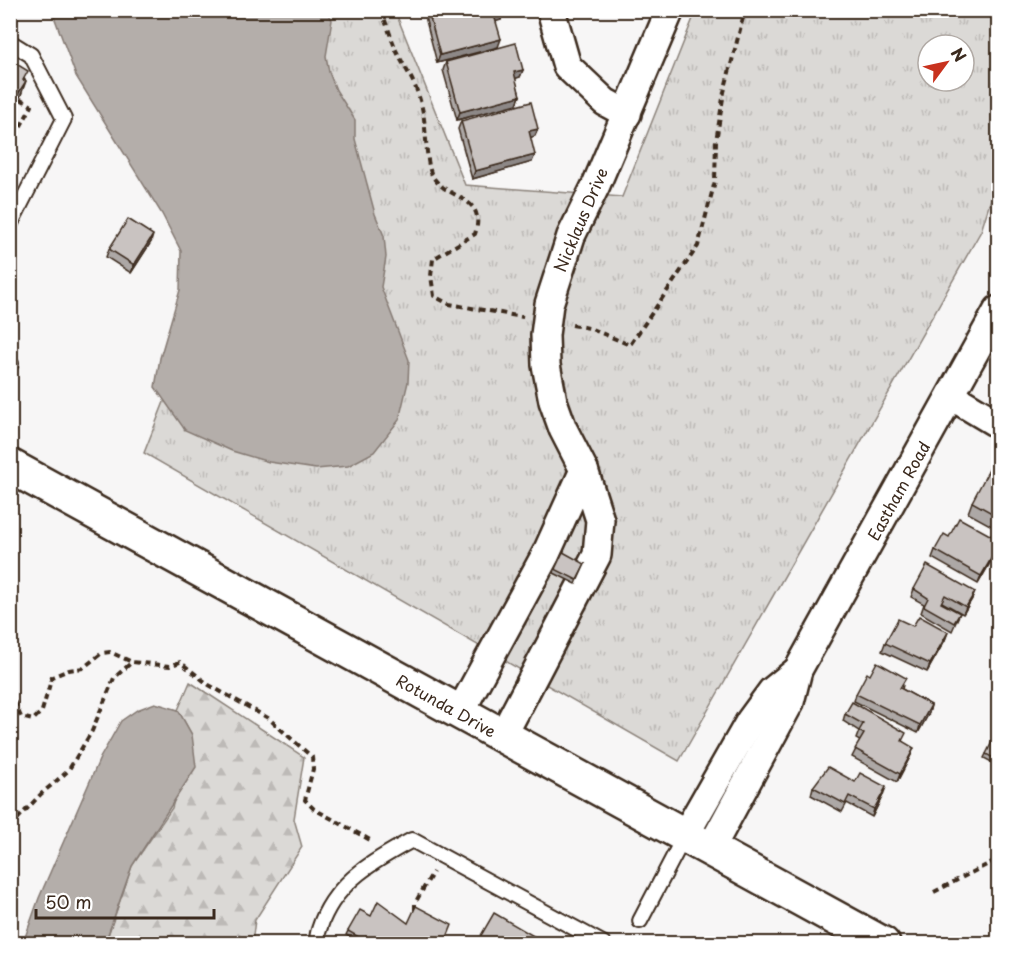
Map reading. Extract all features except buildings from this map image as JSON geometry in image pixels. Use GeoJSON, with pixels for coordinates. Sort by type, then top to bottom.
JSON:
{"type":"FeatureCollection","features":[{"type":"Feature","properties":{"kind":"main road","name":"Rotunda Drive"},"geometry":{"type":"LineString","coordinates":[[10,466],[282,613],[459,714],[698,841],[874,942]]}},
{"type":"Feature","properties":{"kind":"street"},"geometry":{"type":"LineString","coordinates":[[551,10],[567,66],[605,102],[627,114]]}},
{"type":"Feature","properties":{"kind":"street","name":"Nicklaus Drive"},"geometry":{"type":"LineString","coordinates":[[502,737],[597,555],[600,520],[584,470],[562,429],[553,401],[546,365],[547,322],[557,274],[571,236],[627,114],[670,10]]}},
{"type":"Feature","properties":{"kind":"street","name":"Eastham Road"},"geometry":{"type":"LineString","coordinates":[[698,841],[790,702],[798,670],[999,310]]}},
{"type":"Feature","properties":{"kind":"street"},"geometry":{"type":"LineString","coordinates":[[952,397],[999,424]]}},
{"type":"Feature","properties":{"kind":"street"},"geometry":{"type":"LineString","coordinates":[[459,714],[546,554],[584,470]]}},
{"type":"Feature","properties":{"kind":"lane"},"geometry":{"type":"LineString","coordinates":[[10,42],[31,55],[64,119],[10,225]]}},
{"type":"Feature","properties":{"kind":"lane"},"geometry":{"type":"LineString","coordinates":[[318,944],[316,936],[327,907],[341,886],[412,840],[604,944]]}},
{"type":"Feature","properties":{"kind":"lane"},"geometry":{"type":"LineString","coordinates":[[640,921],[698,841]]}},
{"type":"Feature","properties":{"kind":"path"},"geometry":{"type":"LineString","coordinates":[[381,10],[397,51],[415,81],[426,120],[431,172],[438,183],[475,207],[479,221],[475,234],[433,259],[431,276],[434,296],[449,304],[589,328],[630,345],[698,246],[715,181],[717,131],[745,10]]}},
{"type":"Feature","properties":{"kind":"path"},"geometry":{"type":"LineString","coordinates":[[10,145],[32,106],[19,98]]}},
{"type":"Feature","properties":{"kind":"path"},"geometry":{"type":"LineString","coordinates":[[10,692],[21,717],[33,720],[42,711],[52,677],[60,672],[83,668],[102,652],[111,652],[132,662],[170,666],[180,662],[209,685],[268,718],[312,757],[313,769],[305,800],[314,809],[380,846]]}},
{"type":"Feature","properties":{"kind":"path"},"geometry":{"type":"LineString","coordinates":[[10,827],[41,794],[68,771],[92,731],[114,678],[132,662]]}},
{"type":"Feature","properties":{"kind":"path"},"geometry":{"type":"LineString","coordinates":[[934,892],[999,859]]}},
{"type":"Feature","properties":{"kind":"path"},"geometry":{"type":"LineString","coordinates":[[415,909],[415,903],[434,871]]}},
{"type":"Feature","properties":{"kind":"green space"},"geometry":{"type":"Polygon","coordinates":[[[102,11],[395,11],[465,185],[622,197],[696,11],[998,11],[998,177],[981,231],[679,761],[144,453],[215,272],[102,11]]]}},
{"type":"Feature","properties":{"kind":"green space"},"geometry":{"type":"Polygon","coordinates":[[[190,682],[304,757],[294,819],[302,847],[255,920],[252,943],[105,944],[132,866],[172,808],[192,735],[178,710],[190,682]]]}},
{"type":"Feature","properties":{"kind":"shaded area"},"geometry":{"type":"Polygon","coordinates":[[[52,11],[327,11],[332,20],[326,56],[329,72],[336,90],[355,120],[355,139],[375,214],[384,236],[386,257],[381,287],[409,360],[408,382],[399,420],[374,452],[348,466],[316,469],[269,462],[232,451],[185,430],[155,387],[160,358],[180,290],[181,251],[162,214],[76,76],[52,11]]]}},
{"type":"Feature","properties":{"kind":"shaded area"},"geometry":{"type":"Polygon","coordinates":[[[155,703],[178,710],[192,735],[196,767],[132,866],[105,943],[23,943],[39,898],[100,758],[121,721],[137,710],[155,703]]]}}]}
